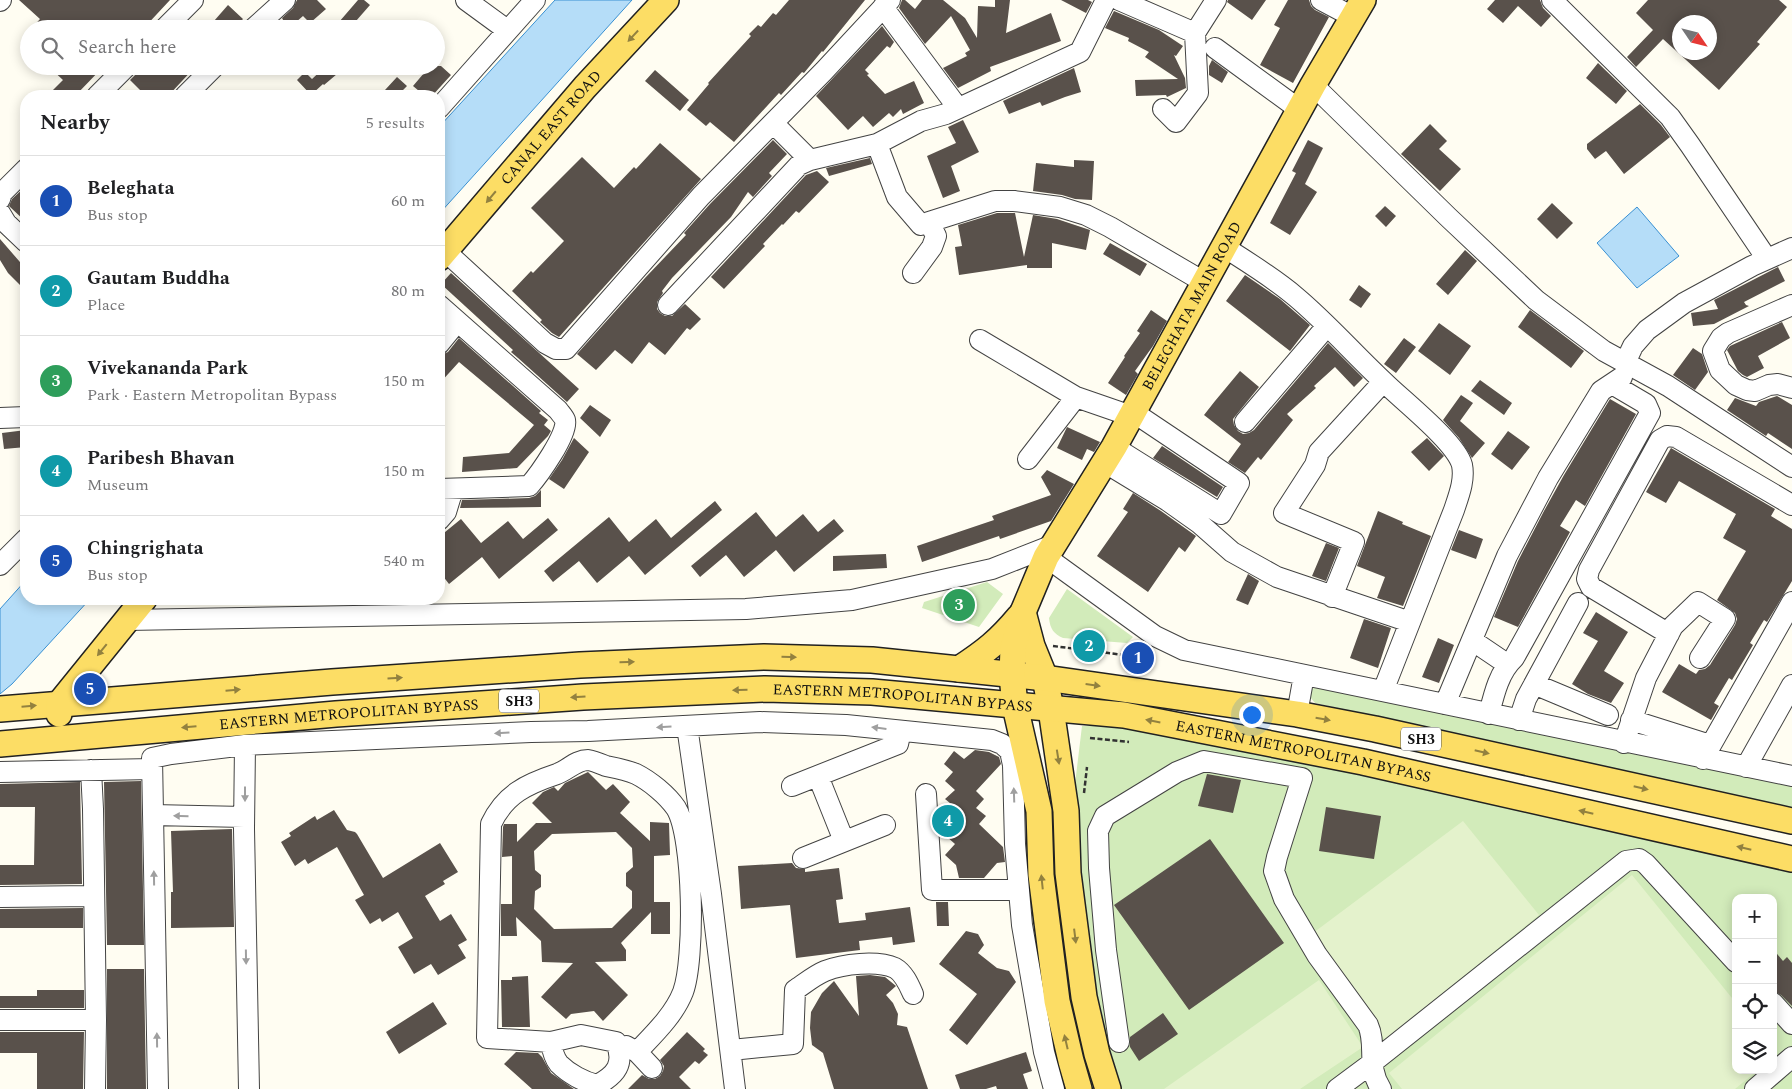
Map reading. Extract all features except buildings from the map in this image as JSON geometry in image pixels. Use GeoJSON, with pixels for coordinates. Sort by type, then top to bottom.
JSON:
{"type":"FeatureCollection","features":[{"type":"Feature","properties":{"kind":"main road","name":"CANAL EAST ROAD"},"geometry":{"type":"LineString","coordinates":[[445,251],[586,87],[666,0]]}},
{"type":"Feature","properties":{"kind":"main road","name":"BELEGHATA MAIN ROAD"},"geometry":{"type":"LineString","coordinates":[[1024,612],[1050,551],[1132,414],[1313,85],[1358,8]]}},
{"type":"Feature","properties":{"kind":"main road"},"geometry":{"type":"LineString","coordinates":[[58,739],[59,704],[139,605]]}},
{"type":"Feature","properties":{"kind":"main road"},"geometry":{"type":"LineString","coordinates":[[959,669],[1002,638],[1024,612]]}},
{"type":"Feature","properties":{"kind":"main road"},"geometry":{"type":"LineString","coordinates":[[1024,612],[1013,648],[1012,676],[1015,706],[1039,811],[1041,875],[1057,1002],[1071,1061],[1080,1089]]}},
{"type":"Feature","properties":{"kind":"main road"},"geometry":{"type":"LineString","coordinates":[[1024,612],[1032,646],[1045,678],[1066,811],[1068,873],[1084,996],[1096,1054],[1108,1089]]}},
{"type":"Feature","properties":{"kind":"main road","name":"EASTERN METROPOLITAN BYPASS"},"geometry":{"type":"LineString","coordinates":[[0,709],[580,664],[764,656],[872,660],[1045,678],[1296,714],[1375,729],[1792,821]]}},
{"type":"Feature","properties":{"kind":"main road","name":"EASTERN METROPOLITAN BYPASS"},"geometry":{"type":"LineString","coordinates":[[0,744],[254,722],[583,697],[765,689],[872,692],[1124,715],[1363,762],[1792,859]]}},
{"type":"Feature","properties":{"kind":"street"},"geometry":{"type":"LineString","coordinates":[[173,20],[192,0]]}},
{"type":"Feature","properties":{"kind":"street"},"geometry":{"type":"LineString","coordinates":[[263,20],[285,0]]}},
{"type":"Feature","properties":{"kind":"street"},"geometry":{"type":"LineString","coordinates":[[466,0],[506,30]]}},
{"type":"Feature","properties":{"kind":"street"},"geometry":{"type":"LineString","coordinates":[[445,101],[506,30],[535,0]]}},
{"type":"Feature","properties":{"kind":"street"},"geometry":{"type":"LineString","coordinates":[[668,305],[799,165],[810,160],[877,144],[921,121],[958,108],[1080,52],[1106,0]]}},
{"type":"Feature","properties":{"kind":"street"},"geometry":{"type":"LineString","coordinates":[[1120,0],[1195,33]]}},
{"type":"Feature","properties":{"kind":"street"},"geometry":{"type":"LineString","coordinates":[[1163,109],[1176,122],[1198,93],[1195,33],[1216,0]]}},
{"type":"Feature","properties":{"kind":"street"},"geometry":{"type":"LineString","coordinates":[[1321,0],[1358,8]]}},
{"type":"Feature","properties":{"kind":"street"},"geometry":{"type":"LineString","coordinates":[[1552,0],[1670,117],[1767,259]]}},
{"type":"Feature","properties":{"kind":"street"},"geometry":{"type":"LineString","coordinates":[[445,257],[545,343],[556,349],[566,349],[702,196],[824,72],[887,4],[958,108]]}},
{"type":"Feature","properties":{"kind":"street"},"geometry":{"type":"LineString","coordinates":[[1215,48],[1300,110]]}},
{"type":"Feature","properties":{"kind":"street"},"geometry":{"type":"LineString","coordinates":[[103,90],[118,75]]}},
{"type":"Feature","properties":{"kind":"street"},"geometry":{"type":"LineString","coordinates":[[191,90],[206,75]]}},
{"type":"Feature","properties":{"kind":"street"},"geometry":{"type":"LineString","coordinates":[[1313,85],[1536,300],[1604,352],[1668,386],[1792,466]]}},
{"type":"Feature","properties":{"kind":"street"},"geometry":{"type":"LineString","coordinates":[[773,123],[810,160]]}},
{"type":"Feature","properties":{"kind":"street"},"geometry":{"type":"LineString","coordinates":[[877,144],[897,197],[921,226]]}},
{"type":"Feature","properties":{"kind":"street"},"geometry":{"type":"LineString","coordinates":[[1,194],[20,175]]}},
{"type":"Feature","properties":{"kind":"street"},"geometry":{"type":"LineString","coordinates":[[913,273],[932,247],[936,236],[929,222],[995,201],[1014,201],[1060,207],[1086,216],[1110,227],[1204,282]]}},
{"type":"Feature","properties":{"kind":"street"},"geometry":{"type":"LineString","coordinates":[[0,213],[6,224],[20,237]]}},
{"type":"Feature","properties":{"kind":"street"},"geometry":{"type":"LineString","coordinates":[[1224,247],[1269,275],[1297,297],[1383,382],[1430,424],[1450,445],[1462,464],[1462,482],[1454,510],[1383,691]]}},
{"type":"Feature","properties":{"kind":"street"},"geometry":{"type":"LineString","coordinates":[[1445,704],[1507,556],[1548,478],[1601,391],[1626,374],[1633,346],[1647,330],[1684,303],[1767,259],[1792,248]]}},
{"type":"Feature","properties":{"kind":"street"},"geometry":{"type":"LineString","coordinates":[[1792,305],[1728,333],[1721,338],[1713,351],[1720,370],[1736,385],[1755,391],[1769,385],[1778,384],[1792,388]]}},
{"type":"Feature","properties":{"kind":"street"},"geometry":{"type":"LineString","coordinates":[[445,311],[558,410],[565,420],[564,432],[537,477],[529,486],[446,489],[445,513]]}},
{"type":"Feature","properties":{"kind":"street"},"geometry":{"type":"LineString","coordinates":[[445,337],[457,322]]}},
{"type":"Feature","properties":{"kind":"street"},"geometry":{"type":"LineString","coordinates":[[1245,422],[1327,326]]}},
{"type":"Feature","properties":{"kind":"street"},"geometry":{"type":"LineString","coordinates":[[980,340],[1076,397],[1132,414],[1239,483],[1221,514],[1109,454]]}},
{"type":"Feature","properties":{"kind":"street"},"geometry":{"type":"LineString","coordinates":[[1332,597],[1354,542],[1284,513],[1315,465],[1318,452],[1383,382]]}},
{"type":"Feature","properties":{"kind":"street"},"geometry":{"type":"LineString","coordinates":[[1489,714],[1496,691],[1508,664],[1514,658],[1650,413],[1646,404],[1612,384]]}},
{"type":"Feature","properties":{"kind":"street"},"geometry":{"type":"LineString","coordinates":[[1028,459],[1076,397]]}},
{"type":"Feature","properties":{"kind":"street"},"geometry":{"type":"LineString","coordinates":[[0,418],[20,417]]}},
{"type":"Feature","properties":{"kind":"street"},"geometry":{"type":"LineString","coordinates":[[1669,634],[1591,587],[1587,579],[1589,570],[1660,440],[1667,436],[1676,437],[1792,505]]}},
{"type":"Feature","properties":{"kind":"street"},"geometry":{"type":"LineString","coordinates":[[1109,454],[1232,552],[1277,577],[1410,622]]}},
{"type":"Feature","properties":{"kind":"street"},"geometry":{"type":"LineString","coordinates":[[0,565],[20,545]]}},
{"type":"Feature","properties":{"kind":"street"},"geometry":{"type":"LineString","coordinates":[[127,620],[746,609],[852,600],[992,570],[1050,551],[1155,636],[1184,650],[1624,743],[1706,752]]}},
{"type":"Feature","properties":{"kind":"street"},"geometry":{"type":"LineString","coordinates":[[1624,743],[1646,678],[1673,626],[1698,602],[1725,619],[1700,658]]}},
{"type":"Feature","properties":{"kind":"street"},"geometry":{"type":"LineString","coordinates":[[1706,752],[1792,602]]}},
{"type":"Feature","properties":{"kind":"street"},"geometry":{"type":"LineString","coordinates":[[1518,720],[1534,684],[1578,603]]}},
{"type":"Feature","properties":{"kind":"street"},"geometry":{"type":"LineString","coordinates":[[1473,641],[1508,664]]}},
{"type":"Feature","properties":{"kind":"street"},"geometry":{"type":"LineString","coordinates":[[1296,714],[1304,675]]}},
{"type":"Feature","properties":{"kind":"street"},"geometry":{"type":"LineString","coordinates":[[1534,684],[1608,715]]}},
{"type":"Feature","properties":{"kind":"street"},"geometry":{"type":"LineString","coordinates":[[1746,766],[1792,685]]}},
{"type":"Feature","properties":{"kind":"street"},"geometry":{"type":"LineString","coordinates":[[1631,720],[1706,752],[1746,766],[1792,776]]}},
{"type":"Feature","properties":{"kind":"street"},"geometry":{"type":"LineString","coordinates":[[254,722],[266,730],[392,726],[423,737]]}},
{"type":"Feature","properties":{"kind":"street"},"geometry":{"type":"LineString","coordinates":[[0,772],[152,767],[171,754],[245,745],[760,722],[846,725],[992,740],[1002,744],[1010,751],[1013,765],[1015,844],[1022,925],[1044,1052],[1054,1089]]}},
{"type":"Feature","properties":{"kind":"street"},"geometry":{"type":"LineString","coordinates":[[687,726],[711,894],[735,1089]]}},
{"type":"Feature","properties":{"kind":"street"},"geometry":{"type":"LineString","coordinates":[[587,760],[588,731]]}},
{"type":"Feature","properties":{"kind":"street"},"geometry":{"type":"LineString","coordinates":[[792,786],[898,744],[902,731]]}},
{"type":"Feature","properties":{"kind":"street"},"geometry":{"type":"LineString","coordinates":[[245,745],[244,817],[248,1089]]}},
{"type":"Feature","properties":{"kind":"street"},"geometry":{"type":"LineString","coordinates":[[638,1052],[666,1021],[684,990],[687,979],[690,949],[690,897],[683,824],[676,808],[657,789],[636,774],[587,760],[536,781],[514,793],[497,811],[491,824],[487,1038],[551,1042],[581,1034],[616,1042],[638,1052],[652,1068]]}},
{"type":"Feature","properties":{"kind":"street"},"geometry":{"type":"LineString","coordinates":[[1119,1042],[1106,950],[1099,868],[1098,831],[1105,816],[1143,795],[1178,772],[1204,761],[1302,778],[1274,871],[1284,899],[1317,955],[1368,1025],[1373,1035],[1372,1063],[1376,1082],[1381,1089]]}},
{"type":"Feature","properties":{"kind":"street"},"geometry":{"type":"LineString","coordinates":[[152,767],[158,1089]]}},
{"type":"Feature","properties":{"kind":"street"},"geometry":{"type":"LineString","coordinates":[[91,770],[96,1020],[95,1089]]}},
{"type":"Feature","properties":{"kind":"street"},"geometry":{"type":"LineString","coordinates":[[818,776],[844,841]]}},
{"type":"Feature","properties":{"kind":"street"},"geometry":{"type":"LineString","coordinates":[[926,794],[932,890],[1019,890]]}},
{"type":"Feature","properties":{"kind":"street"},"geometry":{"type":"LineString","coordinates":[[153,815],[244,817]]}},
{"type":"Feature","properties":{"kind":"street"},"geometry":{"type":"LineString","coordinates":[[803,858],[885,825]]}},
{"type":"Feature","properties":{"kind":"street"},"geometry":{"type":"LineString","coordinates":[[1015,844],[1040,842]]}},
{"type":"Feature","properties":{"kind":"street"},"geometry":{"type":"LineString","coordinates":[[1337,1089],[1626,861],[1639,859],[1646,864],[1732,958]]}},
{"type":"Feature","properties":{"kind":"street"},"geometry":{"type":"LineString","coordinates":[[690,897],[711,894]]}},
{"type":"Feature","properties":{"kind":"street"},"geometry":{"type":"LineString","coordinates":[[0,897],[93,896]]}},
{"type":"Feature","properties":{"kind":"street"},"geometry":{"type":"LineString","coordinates":[[731,1050],[793,1044],[795,990],[824,971],[874,963],[896,969],[907,980],[913,994]]}},
{"type":"Feature","properties":{"kind":"street"},"geometry":{"type":"LineString","coordinates":[[1777,1007],[1792,1024]]}},
{"type":"Feature","properties":{"kind":"street"},"geometry":{"type":"LineString","coordinates":[[0,1020],[96,1020]]}},
{"type":"Feature","properties":{"kind":"street"},"geometry":{"type":"LineString","coordinates":[[551,1042],[559,1063],[585,1082],[597,1086],[609,1078],[617,1069],[620,1058],[616,1042]]}},
{"type":"Feature","properties":{"kind":"street"},"geometry":{"type":"LineString","coordinates":[[1755,1089],[1792,1058]]}},
{"type":"Feature","properties":{"kind":"path"},"geometry":{"type":"LineString","coordinates":[[1051,646],[1132,656]]}},
{"type":"Feature","properties":{"kind":"path"},"geometry":{"type":"LineString","coordinates":[[1090,738],[1129,742]]}},
{"type":"Feature","properties":{"kind":"path"},"geometry":{"type":"LineString","coordinates":[[1084,795],[1087,767]]}},
{"type":"Feature","properties":{"kind":"green space"},"geometry":{"type":"Polygon","coordinates":[[[987,582],[1003,594],[979,627],[922,608],[924,602],[987,582]]]}},
{"type":"Feature","properties":{"kind":"green space"},"geometry":{"type":"Polygon","coordinates":[[[1067,589],[1133,637],[1127,643],[1063,638],[1057,635],[1051,628],[1049,618],[1067,589]]]}},
{"type":"Feature","properties":{"kind":"green space"},"geometry":{"type":"Polygon","coordinates":[[[1317,687],[1792,786],[1792,810],[1315,703],[1310,697],[1311,689],[1317,687]]]}},
{"type":"Feature","properties":{"kind":"green space"},"geometry":{"type":"Polygon","coordinates":[[[1082,726],[1124,726],[1284,753],[1792,865],[1792,1089],[1117,1089],[1093,1006],[1072,809],[1082,726]]]}},
{"type":"Feature","properties":{"kind":"green space"},"geometry":{"type":"Polygon","coordinates":[[[1463,821],[1539,915],[1385,1040],[1313,933],[1463,821]]]}},
{"type":"Feature","properties":{"kind":"green space"},"geometry":{"type":"Polygon","coordinates":[[[1632,875],[1732,998],[1732,1074],[1753,1074],[1735,1089],[1402,1089],[1389,1073],[1632,875]]]}},
{"type":"Feature","properties":{"kind":"green space"},"geometry":{"type":"Polygon","coordinates":[[[1056,881],[1059,884],[1073,1001],[1097,1089],[1091,1089],[1071,1020],[1054,883],[1056,881]]]}},
{"type":"Feature","properties":{"kind":"green space"},"geometry":{"type":"Polygon","coordinates":[[[1319,980],[1363,1047],[1300,1089],[1164,1089],[1319,980]]]}},
{"type":"Feature","properties":{"kind":"water"},"geometry":{"type":"Polygon","coordinates":[[[555,0],[632,0],[445,207],[445,120],[555,0]]]}},
{"type":"Feature","properties":{"kind":"water"},"geometry":{"type":"Polygon","coordinates":[[[1637,207],[1679,256],[1637,288],[1597,243],[1637,207]]]}},
{"type":"Feature","properties":{"kind":"water"},"geometry":{"type":"Polygon","coordinates":[[[20,587],[20,605],[84,605],[12,684],[0,694],[0,609],[20,587]]]}},
{"type":"Feature","properties":{"kind":"place","name":"Vivekananda Park"},"geometry":{"type":"Point","coordinates":[959,605]}},
{"type":"Feature","properties":{"kind":"place","name":"Gautam Buddha"},"geometry":{"type":"Point","coordinates":[1089,646]}},
{"type":"Feature","properties":{"kind":"place","name":"Beleghata"},"geometry":{"type":"Point","coordinates":[1138,658]}},
{"type":"Feature","properties":{"kind":"place","name":"Chingrighata"},"geometry":{"type":"Point","coordinates":[90,689]}},
{"type":"Feature","properties":{"kind":"place","name":"Paribesh Bhavan"},"geometry":{"type":"Point","coordinates":[948,821]}}]}
